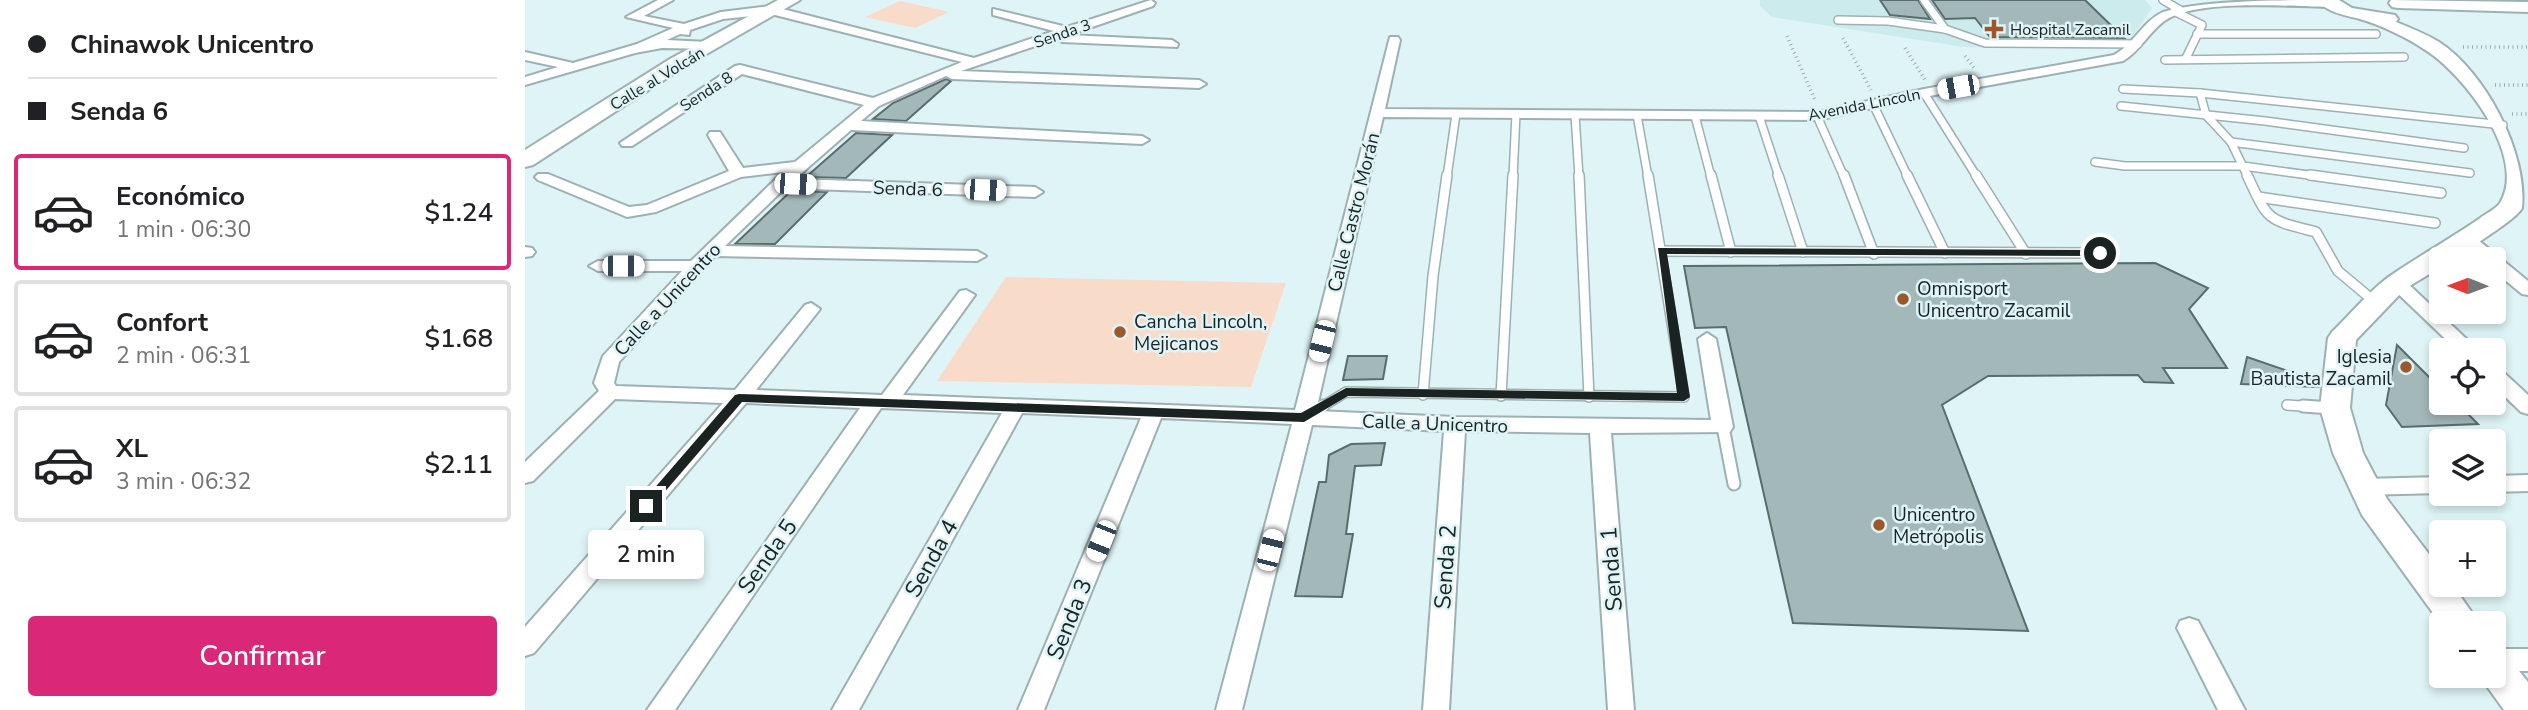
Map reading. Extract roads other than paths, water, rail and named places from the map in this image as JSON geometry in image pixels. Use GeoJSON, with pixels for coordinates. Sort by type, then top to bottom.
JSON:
{"type":"FeatureCollection","features":[{"type":"Feature","properties":{"kind":"street"},"geometry":{"type":"LineString","coordinates":[[667,0],[633,19],[684,29]]}},
{"type":"Feature","properties":{"kind":"street","name":"Calle al Volcán"},"geometry":{"type":"LineString","coordinates":[[525,160],[678,54],[708,46],[791,0]]}},
{"type":"Feature","properties":{"kind":"street"},"geometry":{"type":"LineString","coordinates":[[2177,10],[2216,5],[2327,2],[2373,26],[2425,42]]}},
{"type":"Feature","properties":{"kind":"street","name":"Senda 3"},"geometry":{"type":"LineString","coordinates":[[975,63],[1149,3]]}},
{"type":"Feature","properties":{"kind":"street"},"geometry":{"type":"LineString","coordinates":[[2373,26],[2395,7],[2528,7]]}},
{"type":"Feature","properties":{"kind":"street"},"geometry":{"type":"LineString","coordinates":[[2395,7],[2425,42],[2447,57],[2473,85],[2504,125],[2514,152],[2518,185],[2510,208],[2386,292],[2342,338],[2335,408],[2348,453],[2374,506],[2452,611]]}},
{"type":"Feature","properties":{"kind":"street"},"geometry":{"type":"LineString","coordinates":[[525,81],[637,49],[721,16],[771,10],[959,56],[975,63]]}},
{"type":"Feature","properties":{"kind":"street","name":"Avenida Lincoln"},"geometry":{"type":"LineString","coordinates":[[1377,113],[1819,116],[1928,92],[2119,58],[2130,53],[2162,17],[2177,10]]}},
{"type":"Feature","properties":{"kind":"street"},"geometry":{"type":"LineString","coordinates":[[997,12],[1069,30]]}},
{"type":"Feature","properties":{"kind":"street"},"geometry":{"type":"LineString","coordinates":[[637,49],[678,54],[685,35],[684,29]]}},
{"type":"Feature","properties":{"kind":"street"},"geometry":{"type":"LineString","coordinates":[[1050,37],[1172,44]]}},
{"type":"Feature","properties":{"kind":"street","name":"Calle Castro Morán"},"geometry":{"type":"LineString","coordinates":[[1229,710],[1304,418],[1394,40]]}},
{"type":"Feature","properties":{"kind":"street"},"geometry":{"type":"LineString","coordinates":[[525,56],[571,66]]}},
{"type":"Feature","properties":{"kind":"street","name":"Calle a Unicentro"},"geometry":{"type":"LineString","coordinates":[[975,63],[937,75],[874,103],[799,166],[710,251],[610,360],[604,383],[610,392],[1455,424],[1723,427]]}},
{"type":"Feature","properties":{"kind":"street","name":"Senda 8"},"geometry":{"type":"LineString","coordinates":[[627,143],[740,69],[874,103]]}},
{"type":"Feature","properties":{"kind":"street"},"geometry":{"type":"LineString","coordinates":[[937,75],[1199,84]]}},
{"type":"Feature","properties":{"kind":"street"},"geometry":{"type":"LineString","coordinates":[[847,125],[1142,140]]}},
{"type":"Feature","properties":{"kind":"street"},"geometry":{"type":"LineString","coordinates":[[715,135],[738,173]]}},
{"type":"Feature","properties":{"kind":"street"},"geometry":{"type":"LineString","coordinates":[[543,177],[627,212],[650,209],[738,173],[799,166]]}},
{"type":"Feature","properties":{"kind":"street","name":"Senda 6"},"geometry":{"type":"LineString","coordinates":[[781,183],[1035,192]]}},
{"type":"Feature","properties":{"kind":"street"},"geometry":{"type":"LineString","coordinates":[[2466,239],[2476,247]]}},
{"type":"Feature","properties":{"kind":"street"},"geometry":{"type":"LineString","coordinates":[[710,251],[977,256]]}},
{"type":"Feature","properties":{"kind":"street"},"geometry":{"type":"LineString","coordinates":[[598,266],[697,266]]}},
{"type":"Feature","properties":{"kind":"street"},"geometry":{"type":"LineString","coordinates":[[2506,272],[2528,290]]}},
{"type":"Feature","properties":{"kind":"street"},"geometry":{"type":"LineString","coordinates":[[2386,292],[2450,338]]}},
{"type":"Feature","properties":{"kind":"street","name":"Senda 5"},"geometry":{"type":"LineString","coordinates":[[660,710],[880,403],[966,295]]}},
{"type":"Feature","properties":{"kind":"street"},"geometry":{"type":"LineString","coordinates":[[525,645],[739,398],[811,309]]}},
{"type":"Feature","properties":{"kind":"street"},"geometry":{"type":"LineString","coordinates":[[1707,338],[1723,427]]}},
{"type":"Feature","properties":{"kind":"street"},"geometry":{"type":"LineString","coordinates":[[2506,386],[2528,407]]}},
{"type":"Feature","properties":{"kind":"street"},"geometry":{"type":"LineString","coordinates":[[525,475],[610,392]]}},
{"type":"Feature","properties":{"kind":"street","name":"Senda 4"},"geometry":{"type":"LineString","coordinates":[[845,710],[1016,406]]}},
{"type":"Feature","properties":{"kind":"street","name":"Senda 3"},"geometry":{"type":"LineString","coordinates":[[1031,710],[1154,411]]}},
{"type":"Feature","properties":{"kind":"street","name":"Senda 2"},"geometry":{"type":"LineString","coordinates":[[1436,710],[1455,424]]}},
{"type":"Feature","properties":{"kind":"street","name":"Senda 1"},"geometry":{"type":"LineString","coordinates":[[1600,427],[1621,710]]}},
{"type":"Feature","properties":{"kind":"street"},"geometry":{"type":"LineString","coordinates":[[2506,484],[2528,483]]}},
{"type":"Feature","properties":{"kind":"street"},"geometry":{"type":"LineString","coordinates":[[2363,487],[2429,485]]}},
{"type":"Feature","properties":{"kind":"street"},"geometry":{"type":"LineString","coordinates":[[2189,628],[2232,710]]}},
{"type":"Feature","properties":{"kind":"street"},"geometry":{"type":"LineString","coordinates":[[2506,660],[2528,660]]}},
{"type":"Feature","properties":{"kind":"street"},"geometry":{"type":"LineString","coordinates":[[2506,683],[2527,710]]}},
{"type":"Feature","properties":{"kind":"lane"},"geometry":{"type":"LineString","coordinates":[[1924,0],[1945,29]]}},
{"type":"Feature","properties":{"kind":"lane"},"geometry":{"type":"LineString","coordinates":[[2162,0],[2201,24],[2186,58]]}},
{"type":"Feature","properties":{"kind":"lane"},"geometry":{"type":"LineString","coordinates":[[1838,20],[1888,21],[1945,29],[1985,43],[2138,44]]}},
{"type":"Feature","properties":{"kind":"lane"},"geometry":{"type":"LineString","coordinates":[[2197,34],[2373,26]]}},
{"type":"Feature","properties":{"kind":"lane"},"geometry":{"type":"LineString","coordinates":[[2165,60],[2404,57]]}},
{"type":"Feature","properties":{"kind":"lane"},"geometry":{"type":"LineString","coordinates":[[2123,89],[2200,93],[2504,125]]}},
{"type":"Feature","properties":{"kind":"lane"},"geometry":{"type":"LineString","coordinates":[[1928,92],[2025,254]]}},
{"type":"Feature","properties":{"kind":"lane"},"geometry":{"type":"LineString","coordinates":[[2200,93],[2206,115],[2231,142],[2270,219],[2316,232],[2338,271],[2386,292]]}},
{"type":"Feature","properties":{"kind":"lane"},"geometry":{"type":"LineString","coordinates":[[1876,104],[1945,253]]}},
{"type":"Feature","properties":{"kind":"lane"},"geometry":{"type":"LineString","coordinates":[[2121,106],[2464,148]]}},
{"type":"Feature","properties":{"kind":"lane"},"geometry":{"type":"LineString","coordinates":[[1423,395],[1433,276],[1455,114]]}},
{"type":"Feature","properties":{"kind":"lane"},"geometry":{"type":"LineString","coordinates":[[1501,396],[1516,114]]}},
{"type":"Feature","properties":{"kind":"lane"},"geometry":{"type":"LineString","coordinates":[[1575,115],[1589,397]]}},
{"type":"Feature","properties":{"kind":"lane"},"geometry":{"type":"LineString","coordinates":[[1304,418],[1346,392],[1684,397],[1662,251],[1637,115]]}},
{"type":"Feature","properties":{"kind":"lane"},"geometry":{"type":"LineString","coordinates":[[1695,116],[1731,252]]}},
{"type":"Feature","properties":{"kind":"lane"},"geometry":{"type":"LineString","coordinates":[[1759,116],[1803,252]]}},
{"type":"Feature","properties":{"kind":"lane"},"geometry":{"type":"LineString","coordinates":[[1819,116],[1874,254]]}},
{"type":"Feature","properties":{"kind":"lane"},"geometry":{"type":"LineString","coordinates":[[2231,142],[2470,173]]}},
{"type":"Feature","properties":{"kind":"lane"},"geometry":{"type":"LineString","coordinates":[[2095,162],[2125,166],[2243,166],[2441,193]]}},
{"type":"Feature","properties":{"kind":"lane"},"geometry":{"type":"LineString","coordinates":[[2258,197],[2435,223]]}},
{"type":"Feature","properties":{"kind":"lane"},"geometry":{"type":"LineString","coordinates":[[1662,251],[2100,253]]}},
{"type":"Feature","properties":{"kind":"lane"},"geometry":{"type":"LineString","coordinates":[[2287,405],[2335,408]]}},
{"type":"Feature","properties":{"kind":"lane"},"geometry":{"type":"LineString","coordinates":[[1723,427],[1734,484]]}},
{"type":"Feature","properties":{"kind":"place","name":"Hospital Zacamil"},"geometry":{"type":"Point","coordinates":[1994,29]}},
{"type":"Feature","properties":{"kind":"place","name":"Omnisport Unicentro Zacamil"},"geometry":{"type":"Point","coordinates":[1903,299]}},
{"type":"Feature","properties":{"kind":"place","name":"Cancha Lincoln, Mejicanos"},"geometry":{"type":"Point","coordinates":[1120,332]}},
{"type":"Feature","properties":{"kind":"place","name":"Iglesia Bautista Zacamil"},"geometry":{"type":"Point","coordinates":[2406,367]}},
{"type":"Feature","properties":{"kind":"place","name":"Unicentro Metrópolis"},"geometry":{"type":"Point","coordinates":[1879,525]}}]}
